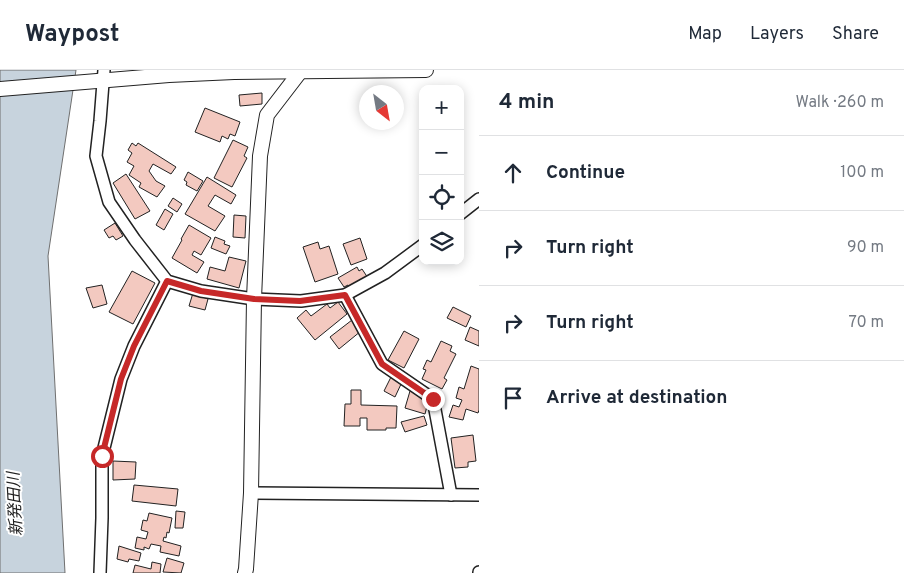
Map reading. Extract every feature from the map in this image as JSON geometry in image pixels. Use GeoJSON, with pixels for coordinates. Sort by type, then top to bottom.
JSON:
{"type":"FeatureCollection","features":[{"type":"Feature","properties":{"kind":"street"},"geometry":{"type":"LineString","coordinates":[[0,89],[100,78],[234,72],[426,70]]}},
{"type":"Feature","properties":{"kind":"street"},"geometry":{"type":"LineString","coordinates":[[245,573],[251,493],[254,299],[260,156],[267,114],[300,71]]}},
{"type":"Feature","properties":{"kind":"street"},"geometry":{"type":"LineString","coordinates":[[100,78],[100,121],[96,156],[109,202],[135,240],[167,281],[201,291],[254,299],[300,301],[345,295],[385,273],[419,248]]}},
{"type":"Feature","properties":{"kind":"street"},"geometry":{"type":"LineString","coordinates":[[464,211],[479,199]]}},
{"type":"Feature","properties":{"kind":"street"},"geometry":{"type":"LineString","coordinates":[[100,573],[102,456],[121,379],[134,346],[167,281]]}},
{"type":"Feature","properties":{"kind":"street"},"geometry":{"type":"LineString","coordinates":[[345,295],[382,364],[433,399],[451,495]]}},
{"type":"Feature","properties":{"kind":"street"},"geometry":{"type":"LineString","coordinates":[[251,493],[479,495]]}},
{"type":"Feature","properties":{"kind":"water","name":"新発田川"},"geometry":{"type":"Polygon","coordinates":[[[0,70],[76,70],[48,256],[65,573],[0,573],[0,70]]]}},
{"type":"Feature","properties":{"kind":"building"},"geometry":{"type":"Polygon","coordinates":[[[262,93],[262,104],[240,106],[239,95],[262,93]]]}},
{"type":"Feature","properties":{"kind":"building"},"geometry":{"type":"Polygon","coordinates":[[[205,108],[240,122],[235,136],[230,134],[228,139],[222,136],[220,142],[195,132],[205,108]]]}},
{"type":"Feature","properties":{"kind":"building"},"geometry":{"type":"Polygon","coordinates":[[[233,140],[248,147],[244,156],[247,158],[232,187],[214,178],[233,140]]]}},
{"type":"Feature","properties":{"kind":"building"},"geometry":{"type":"Polygon","coordinates":[[[132,143],[136,146],[138,143],[176,167],[171,174],[153,164],[149,171],[156,181],[165,186],[157,197],[139,187],[141,183],[129,175],[134,166],[127,162],[132,153],[128,150],[132,143]]]}},
{"type":"Feature","properties":{"kind":"building"},"geometry":{"type":"Polygon","coordinates":[[[188,172],[203,181],[197,191],[186,185],[187,182],[184,180],[188,172]]]}},
{"type":"Feature","properties":{"kind":"building"},"geometry":{"type":"Polygon","coordinates":[[[126,174],[150,211],[135,219],[113,183],[126,174]]]}},
{"type":"Feature","properties":{"kind":"building"},"geometry":{"type":"Polygon","coordinates":[[[207,177],[236,195],[231,204],[215,195],[208,206],[225,216],[215,231],[185,214],[207,177]]]}},
{"type":"Feature","properties":{"kind":"building"},"geometry":{"type":"Polygon","coordinates":[[[173,198],[182,204],[177,212],[168,206],[173,198]]]}},
{"type":"Feature","properties":{"kind":"building"},"geometry":{"type":"Polygon","coordinates":[[[165,209],[173,214],[164,230],[156,225],[165,209]]]}},
{"type":"Feature","properties":{"kind":"building"},"geometry":{"type":"Polygon","coordinates":[[[234,215],[246,216],[245,238],[233,237],[234,215]]]}},
{"type":"Feature","properties":{"kind":"building"},"geometry":{"type":"Polygon","coordinates":[[[115,223],[123,236],[116,240],[113,236],[109,238],[104,230],[115,223]]]}},
{"type":"Feature","properties":{"kind":"building"},"geometry":{"type":"Polygon","coordinates":[[[189,225],[211,238],[201,255],[194,251],[192,255],[204,262],[197,273],[172,258],[189,225]]]}},
{"type":"Feature","properties":{"kind":"building"},"geometry":{"type":"Polygon","coordinates":[[[215,237],[225,241],[224,244],[230,246],[226,254],[211,248],[215,237]]]}},
{"type":"Feature","properties":{"kind":"building"},"geometry":{"type":"Polygon","coordinates":[[[360,238],[367,259],[351,265],[343,244],[360,238]]]}},
{"type":"Feature","properties":{"kind":"building"},"geometry":{"type":"Polygon","coordinates":[[[318,242],[320,249],[329,246],[338,274],[315,282],[303,247],[318,242]]]}},
{"type":"Feature","properties":{"kind":"building"},"geometry":{"type":"Polygon","coordinates":[[[229,257],[246,261],[239,288],[207,279],[210,267],[225,271],[229,257]]]}},
{"type":"Feature","properties":{"kind":"building"},"geometry":{"type":"Polygon","coordinates":[[[357,267],[359,271],[362,269],[368,278],[350,288],[348,285],[344,287],[338,278],[357,267]]]}},
{"type":"Feature","properties":{"kind":"building"},"geometry":{"type":"Polygon","coordinates":[[[132,271],[155,283],[133,324],[109,312],[132,271]]]}},
{"type":"Feature","properties":{"kind":"building"},"geometry":{"type":"Polygon","coordinates":[[[102,285],[107,304],[93,308],[86,288],[102,285]]]}},
{"type":"Feature","properties":{"kind":"building"},"geometry":{"type":"Polygon","coordinates":[[[193,293],[208,299],[205,310],[189,306],[193,293]]]}},
{"type":"Feature","properties":{"kind":"building"},"geometry":{"type":"Polygon","coordinates":[[[338,302],[347,314],[315,340],[297,318],[306,310],[311,316],[327,304],[330,308],[338,302]]]}},
{"type":"Feature","properties":{"kind":"building"},"geometry":{"type":"Polygon","coordinates":[[[453,307],[471,316],[466,327],[447,318],[453,307]]]}},
{"type":"Feature","properties":{"kind":"building"},"geometry":{"type":"Polygon","coordinates":[[[352,320],[361,331],[339,349],[330,337],[352,320]]]}},
{"type":"Feature","properties":{"kind":"building"},"geometry":{"type":"Polygon","coordinates":[[[470,327],[479,331],[479,346],[465,340],[470,327]]]}},
{"type":"Feature","properties":{"kind":"building"},"geometry":{"type":"Polygon","coordinates":[[[404,331],[419,339],[404,368],[388,360],[404,331]]]}},
{"type":"Feature","properties":{"kind":"building"},"geometry":{"type":"Polygon","coordinates":[[[441,341],[452,346],[450,351],[456,354],[444,378],[447,380],[442,389],[422,379],[426,370],[423,369],[427,360],[431,362],[441,341]]]}},
{"type":"Feature","properties":{"kind":"building"},"geometry":{"type":"Polygon","coordinates":[[[471,366],[479,369],[478,413],[466,409],[463,420],[449,417],[453,405],[459,407],[462,400],[456,398],[459,387],[464,389],[471,366]]]}},
{"type":"Feature","properties":{"kind":"building"},"geometry":{"type":"Polygon","coordinates":[[[391,377],[402,382],[395,397],[384,391],[391,377]]]}},
{"type":"Feature","properties":{"kind":"building"},"geometry":{"type":"Polygon","coordinates":[[[351,390],[361,390],[361,405],[397,406],[396,428],[367,430],[367,418],[360,418],[360,426],[344,426],[345,404],[351,404],[351,390]]]}},
{"type":"Feature","properties":{"kind":"building"},"geometry":{"type":"Polygon","coordinates":[[[410,391],[425,395],[423,401],[428,402],[425,414],[405,408],[410,391]]]}},
{"type":"Feature","properties":{"kind":"building"},"geometry":{"type":"Polygon","coordinates":[[[424,416],[427,425],[405,432],[401,422],[424,416]]]}},
{"type":"Feature","properties":{"kind":"building"},"geometry":{"type":"Polygon","coordinates":[[[473,435],[476,461],[468,462],[468,467],[455,468],[451,438],[473,435]]]}},
{"type":"Feature","properties":{"kind":"building"},"geometry":{"type":"Polygon","coordinates":[[[113,461],[136,462],[135,479],[113,480],[113,461]]]}},
{"type":"Feature","properties":{"kind":"building"},"geometry":{"type":"Polygon","coordinates":[[[134,485],[178,489],[176,506],[132,501],[134,485]]]}},
{"type":"Feature","properties":{"kind":"building"},"geometry":{"type":"Polygon","coordinates":[[[176,511],[185,512],[183,528],[175,528],[176,511]]]}},
{"type":"Feature","properties":{"kind":"building"},"geometry":{"type":"Polygon","coordinates":[[[149,513],[172,518],[169,533],[167,532],[166,538],[164,537],[163,541],[181,546],[179,556],[160,552],[161,546],[151,544],[149,549],[144,547],[144,550],[135,548],[137,537],[146,539],[148,532],[141,530],[143,520],[147,521],[149,513]]]}},
{"type":"Feature","properties":{"kind":"building"},"geometry":{"type":"Polygon","coordinates":[[[119,546],[141,553],[139,561],[129,559],[128,562],[117,559],[119,546]]]}},
{"type":"Feature","properties":{"kind":"building"},"geometry":{"type":"Polygon","coordinates":[[[167,558],[184,563],[181,573],[163,572],[167,558]]]}},
{"type":"Feature","properties":{"kind":"building"},"geometry":{"type":"Polygon","coordinates":[[[152,562],[161,564],[160,573],[133,573],[135,565],[151,569],[152,562]]]}},
{"type":"Feature","properties":{"kind":"route"},"geometry":{"type":"LineString","coordinates":[[102,456],[121,379],[134,346],[167,281],[201,291],[254,299],[300,301],[345,295],[382,364],[433,399]]}}]}
